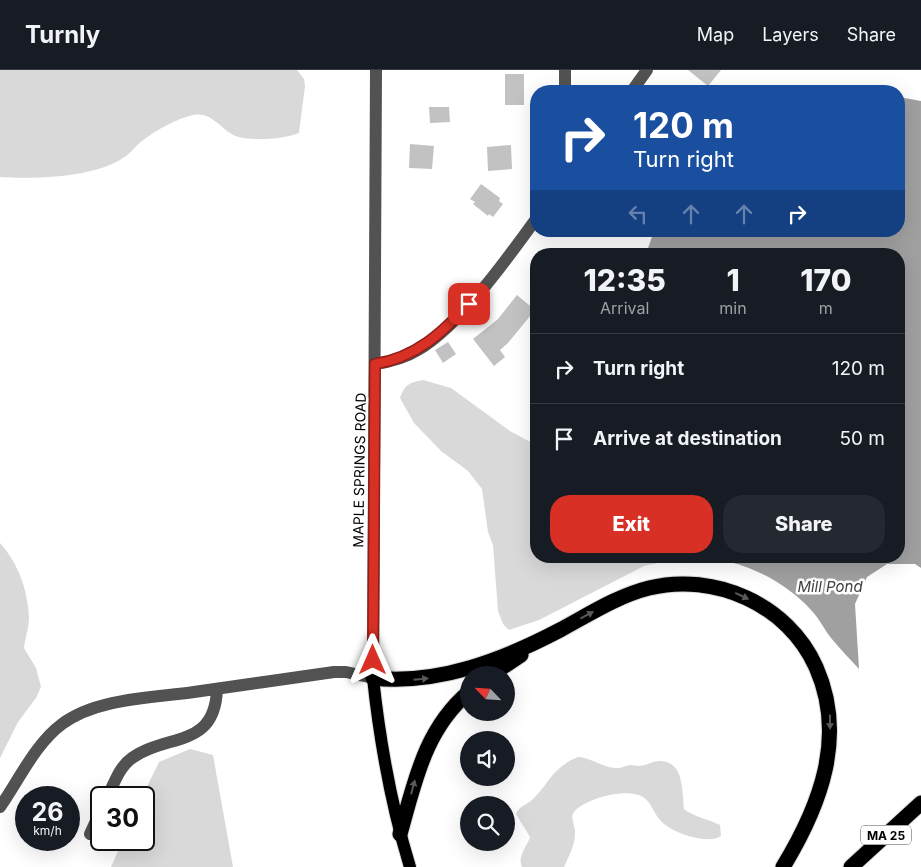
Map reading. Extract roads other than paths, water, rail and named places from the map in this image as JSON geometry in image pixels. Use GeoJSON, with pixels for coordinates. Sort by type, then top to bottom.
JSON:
{"type":"FeatureCollection","features":[{"type":"Feature","properties":{"kind":"highway"},"geometry":{"type":"LineString","coordinates":[[373,678],[396,680],[432,678],[481,664],[544,638],[630,594],[668,585],[706,584],[725,589],[761,606],[778,619],[804,647],[815,664],[827,696],[830,721],[827,761],[822,784],[806,826],[783,867]]}},
{"type":"Feature","properties":{"kind":"highway"},"geometry":{"type":"LineString","coordinates":[[503,666],[544,638]]}},
{"type":"Feature","properties":{"kind":"highway"},"geometry":{"type":"LineString","coordinates":[[400,834],[419,764],[427,744],[437,726],[460,702]]}},
{"type":"Feature","properties":{"kind":"highway","name":"MA 25"},"geometry":{"type":"LineString","coordinates":[[851,867],[921,803]]}},
{"type":"Feature","properties":{"kind":"main road","name":"MAPLE SPRINGS ROAD"},"geometry":{"type":"LineString","coordinates":[[373,678],[379,735],[400,834],[410,867]]}},
{"type":"Feature","properties":{"kind":"street","name":"MAPLE SPRINGS ROAD"},"geometry":{"type":"LineString","coordinates":[[373,678],[376,70]]}},
{"type":"Feature","properties":{"kind":"street"},"geometry":{"type":"LineString","coordinates":[[565,70],[565,85]]}},
{"type":"Feature","properties":{"kind":"street"},"geometry":{"type":"LineString","coordinates":[[636,85],[647,70]]}},
{"type":"Feature","properties":{"kind":"street"},"geometry":{"type":"LineString","coordinates":[[375,364],[409,355],[434,338],[478,294],[530,227]]}},
{"type":"Feature","properties":{"kind":"street"},"geometry":{"type":"LineString","coordinates":[[0,807],[41,746],[67,721],[91,709],[334,672],[346,672],[373,678]]}},
{"type":"Feature","properties":{"kind":"street"},"geometry":{"type":"LineString","coordinates":[[113,786],[122,769],[131,759],[198,732],[210,720],[217,703],[217,689]]}},
{"type":"Feature","properties":{"kind":"water","name":"Mill Pond"},"geometry":{"type":"Polygon","coordinates":[[[905,98],[921,101],[921,568],[915,564],[887,564],[867,577],[855,604],[859,669],[831,638],[814,613],[798,597],[767,576],[735,563],[905,563],[905,248],[648,248],[652,237],[905,237],[905,98]]]}}]}
